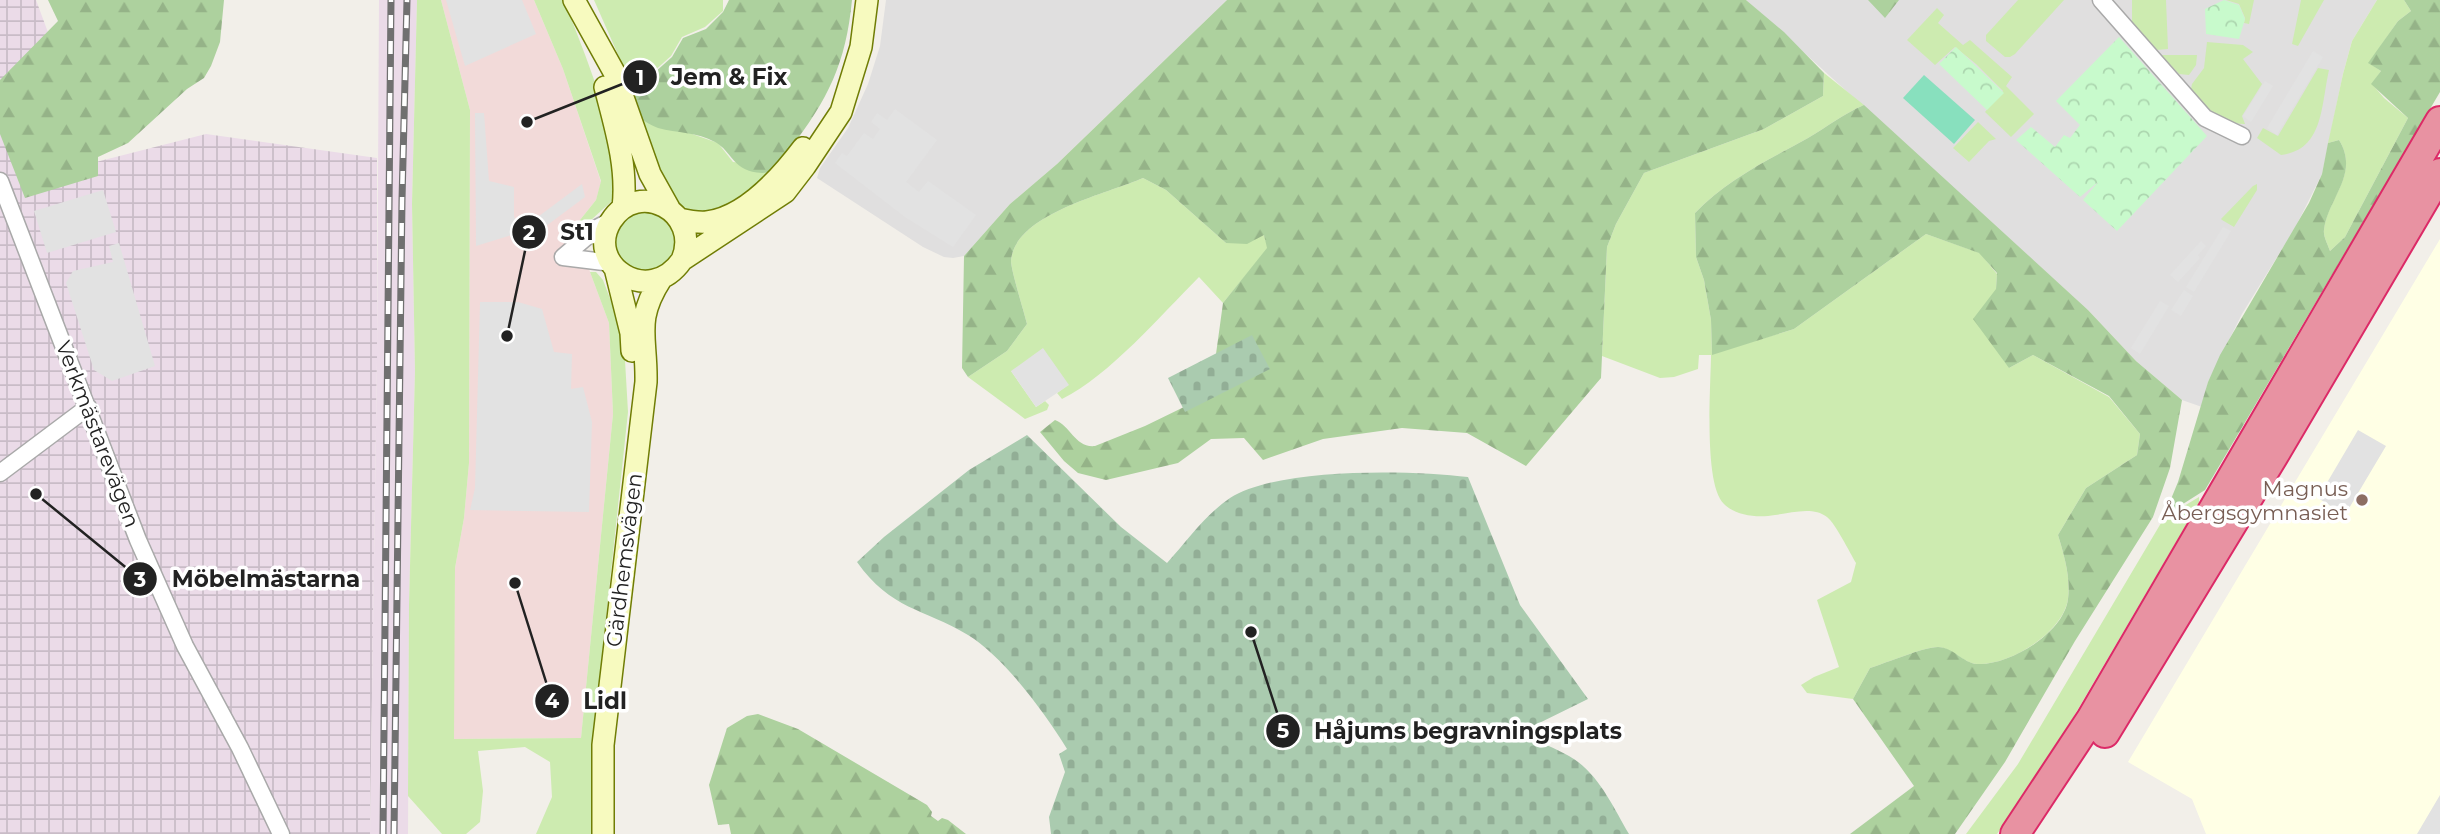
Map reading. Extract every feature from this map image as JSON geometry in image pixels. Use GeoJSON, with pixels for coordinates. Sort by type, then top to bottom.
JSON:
{"type":"FeatureCollection","features":[{"type":"Feature","properties":{"kind":"highway"},"geometry":{"type":"LineString","coordinates":[[2015,834],[2091,719],[2437,140]]}},
{"type":"Feature","properties":{"kind":"highway"},"geometry":{"type":"LineString","coordinates":[[2038,834],[2108,728],[2432,198],[2440,173]]}},
{"type":"Feature","properties":{"kind":"main road"},"geometry":{"type":"LineString","coordinates":[[574,0],[614,72],[649,174],[686,239],[682,260]]}},
{"type":"Feature","properties":{"kind":"main road"},"geometry":{"type":"LineString","coordinates":[[593,37],[618,136],[625,181],[617,214],[606,242],[614,266],[622,274],[645,282],[669,275],[682,260],[785,192],[841,112],[861,47],[867,0]]}},
{"type":"Feature","properties":{"kind":"main road"},"geometry":{"type":"LineString","coordinates":[[617,214],[632,204],[651,201],[674,214],[709,222],[728,215],[762,192],[794,159],[847,87]]}},
{"type":"Feature","properties":{"kind":"main road","name":"Gärdhemsvägen"},"geometry":{"type":"LineString","coordinates":[[614,266],[631,333],[636,391],[641,412]]}},
{"type":"Feature","properties":{"kind":"main road","name":"Gärdhemsvägen"},"geometry":{"type":"LineString","coordinates":[[603,834],[603,745],[641,412],[646,359],[644,312],[661,279]]}},
{"type":"Feature","properties":{"kind":"street"},"geometry":{"type":"LineString","coordinates":[[2101,0],[2205,118],[2242,136]]}},
{"type":"Feature","properties":{"kind":"street","name":"Verkmästarevägen"},"geometry":{"type":"LineString","coordinates":[[0,181],[127,513],[185,646],[240,748],[281,834]]}},
{"type":"Feature","properties":{"kind":"street"},"geometry":{"type":"LineString","coordinates":[[614,266],[563,257],[617,214]]}},
{"type":"Feature","properties":{"kind":"street"},"geometry":{"type":"LineString","coordinates":[[0,473],[88,407]]}},
{"type":"Feature","properties":{"kind":"shaded area"},"geometry":{"type":"Polygon","coordinates":[[[0,0],[36,0],[96,162],[206,134],[377,158],[370,834],[0,834],[0,0]]]}},
{"type":"Feature","properties":{"kind":"shaded area"},"geometry":{"type":"Polygon","coordinates":[[[379,0],[417,0],[412,204],[415,371],[409,605],[408,834],[370,834],[379,0]]]}},
{"type":"Feature","properties":{"kind":"shaded area"},"geometry":{"type":"Polygon","coordinates":[[[441,0],[534,0],[563,69],[601,182],[596,200],[576,225],[609,323],[613,414],[581,738],[453,739],[455,568],[464,518],[469,463],[470,110],[441,0]]]}},
{"type":"Feature","properties":{"kind":"shaded area"},"geometry":{"type":"Polygon","coordinates":[[[446,0],[522,0],[536,34],[465,66],[446,0]]]}},
{"type":"Feature","properties":{"kind":"shaded area"},"geometry":{"type":"Polygon","coordinates":[[[886,0],[1227,0],[1057,164],[1010,204],[964,256],[953,258],[944,257],[923,247],[817,178],[820,168],[848,128],[868,84],[880,46],[886,0]]]}},
{"type":"Feature","properties":{"kind":"shaded area"},"geometry":{"type":"Polygon","coordinates":[[[1746,0],[2377,0],[2352,41],[2322,174],[2295,228],[2242,314],[2208,382],[2202,407],[2182,400],[2136,361],[2088,310],[1746,0]]]}},
{"type":"Feature","properties":{"kind":"shaded area"},"geometry":{"type":"Polygon","coordinates":[[[2313,51],[2323,57],[2277,135],[2267,128],[2313,51]]]}},
{"type":"Feature","properties":{"kind":"shaded area"},"geometry":{"type":"Polygon","coordinates":[[[2265,81],[2273,86],[2251,122],[2243,116],[2265,81]]]}},
{"type":"Feature","properties":{"kind":"shaded area"},"geometry":{"type":"Polygon","coordinates":[[[895,109],[937,140],[906,182],[919,192],[928,181],[976,215],[953,247],[905,217],[835,163],[842,153],[847,156],[864,133],[873,139],[880,129],[871,122],[877,113],[887,120],[895,109]]]}},
{"type":"Feature","properties":{"kind":"shaded area"},"geometry":{"type":"Polygon","coordinates":[[[475,113],[484,113],[489,181],[514,187],[514,215],[518,233],[476,246],[475,113]]]}},
{"type":"Feature","properties":{"kind":"shaded area"},"geometry":{"type":"Polygon","coordinates":[[[582,184],[585,197],[538,232],[531,222],[582,184]]]}},
{"type":"Feature","properties":{"kind":"shaded area"},"geometry":{"type":"Polygon","coordinates":[[[103,190],[116,232],[47,253],[34,211],[103,190]]]}},
{"type":"Feature","properties":{"kind":"shaded area"},"geometry":{"type":"Polygon","coordinates":[[[2223,227],[2231,231],[2194,292],[2186,287],[2223,227]]]}},
{"type":"Feature","properties":{"kind":"shaded area","name":"Magnus Åbergsgymnasiet"},"geometry":{"type":"Polygon","coordinates":[[[2440,239],[2440,834],[2206,834],[2192,799],[2128,762],[2440,239]]]}},
{"type":"Feature","properties":{"kind":"shaded area"},"geometry":{"type":"Polygon","coordinates":[[[2201,241],[2206,246],[2198,255],[2200,258],[2178,282],[2170,275],[2201,241]]]}},
{"type":"Feature","properties":{"kind":"shaded area"},"geometry":{"type":"Polygon","coordinates":[[[119,243],[155,366],[112,381],[94,370],[66,283],[73,271],[113,262],[109,246],[119,243]]]}},
{"type":"Feature","properties":{"kind":"shaded area"},"geometry":{"type":"Polygon","coordinates":[[[2184,290],[2193,296],[2181,316],[2171,310],[2184,290]]]}},
{"type":"Feature","properties":{"kind":"shaded area"},"geometry":{"type":"Polygon","coordinates":[[[2160,301],[2169,306],[2140,354],[2131,348],[2160,301]]]}},
{"type":"Feature","properties":{"kind":"shaded area"},"geometry":{"type":"Polygon","coordinates":[[[480,302],[518,302],[542,309],[554,352],[572,354],[571,389],[583,387],[592,422],[589,512],[470,510],[475,488],[480,302]]]}},
{"type":"Feature","properties":{"kind":"shaded area"},"geometry":{"type":"Polygon","coordinates":[[[1043,348],[1069,385],[1036,407],[1011,371],[1043,348]]]}},
{"type":"Feature","properties":{"kind":"shaded area"},"geometry":{"type":"Polygon","coordinates":[[[2358,430],[2386,446],[2345,515],[2318,498],[2358,430]]]}},
{"type":"Feature","properties":{"kind":"shaded area"},"geometry":{"type":"Polygon","coordinates":[[[2440,795],[2440,834],[2417,834],[2440,795]]]}},
{"type":"Feature","properties":{"kind":"green space"},"geometry":{"type":"Polygon","coordinates":[[[48,0],[224,0],[220,42],[204,78],[187,89],[128,143],[98,157],[98,176],[25,198],[0,134],[0,80],[58,21],[48,0]]]}},
{"type":"Feature","properties":{"kind":"green space"},"geometry":{"type":"Polygon","coordinates":[[[417,0],[441,0],[470,110],[469,463],[464,518],[455,568],[454,739],[581,738],[613,414],[609,323],[590,272],[596,272],[603,280],[624,343],[628,412],[593,741],[594,834],[536,834],[552,797],[550,762],[525,747],[478,751],[483,791],[480,822],[466,834],[442,834],[408,796],[409,605],[415,371],[412,204],[417,0]]]}},
{"type":"Feature","properties":{"kind":"green space"},"geometry":{"type":"Polygon","coordinates":[[[534,0],[563,0],[565,3],[600,100],[612,151],[614,199],[578,232],[576,225],[596,200],[601,181],[563,69],[534,0]]]}},
{"type":"Feature","properties":{"kind":"green space"},"geometry":{"type":"Polygon","coordinates":[[[594,0],[723,0],[723,11],[705,27],[682,37],[671,56],[652,73],[627,75],[594,0]]]}},
{"type":"Feature","properties":{"kind":"green space"},"geometry":{"type":"Polygon","coordinates":[[[729,0],[852,0],[845,43],[833,80],[803,132],[775,168],[767,172],[745,169],[721,146],[708,139],[658,128],[639,118],[627,76],[654,73],[672,57],[683,38],[706,29],[723,12],[729,0]]]}},
{"type":"Feature","properties":{"kind":"green space"},"geometry":{"type":"Polygon","coordinates":[[[1227,0],[1746,0],[1784,32],[1824,73],[1823,96],[1764,129],[1644,173],[1616,224],[1607,247],[1601,378],[1526,466],[1467,433],[1402,428],[1323,439],[1263,460],[1244,438],[1211,439],[1178,463],[1106,480],[1078,473],[1064,461],[1040,432],[1055,420],[1083,444],[1095,446],[1184,407],[1216,354],[1223,303],[1267,248],[1264,235],[1247,244],[1226,243],[1166,190],[1143,178],[1065,208],[1028,230],[1016,245],[1011,261],[1027,324],[1007,351],[968,377],[962,368],[964,256],[1010,204],[1057,164],[1227,0]]]}},
{"type":"Feature","properties":{"kind":"green space"},"geometry":{"type":"Polygon","coordinates":[[[1868,0],[1899,0],[1885,18],[1868,0]]]}},
{"type":"Feature","properties":{"kind":"green space"},"geometry":{"type":"Polygon","coordinates":[[[2018,0],[2064,0],[2015,54],[2005,57],[1986,41],[1986,35],[2018,0]]]}},
{"type":"Feature","properties":{"kind":"green space"},"geometry":{"type":"Polygon","coordinates":[[[2132,0],[2166,0],[2168,49],[2156,50],[2132,22],[2132,0]]]}},
{"type":"Feature","properties":{"kind":"green space"},"geometry":{"type":"Polygon","coordinates":[[[2224,0],[2239,5],[2245,19],[2239,39],[2206,34],[2205,9],[2224,0]]]}},
{"type":"Feature","properties":{"kind":"green space"},"geometry":{"type":"Polygon","coordinates":[[[2226,0],[2254,0],[2249,24],[2244,23],[2245,18],[2239,4],[2226,0]]]}},
{"type":"Feature","properties":{"kind":"green space"},"geometry":{"type":"Polygon","coordinates":[[[2301,0],[2324,0],[2298,46],[2292,44],[2301,0]]]}},
{"type":"Feature","properties":{"kind":"green space"},"geometry":{"type":"Polygon","coordinates":[[[2377,0],[2404,0],[2411,11],[2398,21],[2369,63],[2381,71],[2372,84],[2408,118],[2345,237],[2330,251],[2324,230],[2326,219],[2346,164],[2345,152],[2339,140],[2328,143],[2352,41],[2377,0]]]}},
{"type":"Feature","properties":{"kind":"green space"},"geometry":{"type":"Polygon","coordinates":[[[2404,0],[2440,0],[2440,92],[2205,490],[2164,516],[2178,482],[2208,382],[2220,355],[2309,203],[2322,174],[2328,143],[2339,140],[2345,152],[2346,164],[2345,175],[2324,230],[2330,251],[2345,237],[2408,118],[2371,84],[2381,71],[2368,63],[2398,21],[2411,11],[2404,0]]]}},
{"type":"Feature","properties":{"kind":"green space"},"geometry":{"type":"Polygon","coordinates":[[[1937,8],[1944,15],[1938,23],[1963,45],[1970,40],[2012,77],[2006,86],[2034,114],[2011,137],[1985,112],[2003,91],[1976,64],[1955,47],[1935,65],[1907,40],[1937,8]]]}},
{"type":"Feature","properties":{"kind":"green space"},"geometry":{"type":"Polygon","coordinates":[[[2119,37],[2207,136],[2117,231],[2083,200],[2098,182],[2080,197],[2016,140],[2031,127],[2055,147],[2064,135],[2070,138],[2080,125],[2056,101],[2119,37]]]}},
{"type":"Feature","properties":{"kind":"green space"},"geometry":{"type":"Polygon","coordinates":[[[2207,42],[2243,45],[2253,52],[2243,59],[2262,84],[2242,116],[2245,124],[2222,118],[2191,89],[2204,68],[2207,42]]]}},
{"type":"Feature","properties":{"kind":"green space"},"geometry":{"type":"Polygon","coordinates":[[[1956,47],[2004,93],[1987,110],[1939,64],[1956,47]]]}},
{"type":"Feature","properties":{"kind":"green space"},"geometry":{"type":"Polygon","coordinates":[[[2161,55],[2197,55],[2196,65],[2189,75],[2179,74],[2161,55]]]}},
{"type":"Feature","properties":{"kind":"green space"},"geometry":{"type":"Polygon","coordinates":[[[2318,68],[2329,70],[2318,124],[2306,145],[2281,155],[2257,138],[2263,128],[2278,136],[2318,68]]]}},
{"type":"Feature","properties":{"kind":"green space"},"geometry":{"type":"Polygon","coordinates":[[[1824,73],[1864,105],[1748,171],[1720,190],[1695,213],[1696,257],[1704,280],[1711,320],[1712,354],[1794,329],[1926,234],[1980,253],[1997,274],[1996,289],[2009,368],[2033,355],[2109,397],[2140,434],[2137,455],[2086,488],[2058,535],[2068,575],[2068,599],[2064,612],[2045,635],[2019,653],[1990,663],[1972,663],[1938,647],[1915,652],[1870,668],[1853,699],[1807,693],[1801,685],[1839,667],[1817,600],[1851,582],[1856,563],[1834,525],[1821,514],[1802,511],[1755,516],[1741,514],[1724,504],[1717,493],[1711,456],[1711,355],[1699,355],[1698,369],[1674,377],[1660,378],[1602,356],[1607,247],[1616,224],[1644,173],[1764,129],[1823,96],[1824,73]]]}},
{"type":"Feature","properties":{"kind":"green space"},"geometry":{"type":"Polygon","coordinates":[[[1924,75],[1975,120],[1954,144],[1903,98],[1924,75]]]}},
{"type":"Feature","properties":{"kind":"green space"},"geometry":{"type":"Polygon","coordinates":[[[1864,105],[2088,310],[2136,361],[2182,400],[2170,468],[2153,517],[2075,641],[2005,762],[1955,834],[1850,834],[1914,786],[1853,699],[1870,668],[1915,652],[1938,647],[1972,663],[1990,663],[2019,653],[2046,635],[2064,612],[2069,591],[2065,559],[2058,535],[2086,488],[2137,455],[2140,434],[2109,396],[2033,355],[2009,368],[1973,319],[1996,289],[1997,273],[1979,253],[1926,234],[1794,329],[1712,355],[1711,320],[1704,280],[1696,257],[1695,213],[1720,190],[1748,171],[1864,105]]]}},
{"type":"Feature","properties":{"kind":"green space"},"geometry":{"type":"Polygon","coordinates":[[[639,118],[658,127],[678,129],[718,143],[733,162],[779,166],[757,191],[720,213],[686,212],[678,206],[660,178],[639,118]]]}},
{"type":"Feature","properties":{"kind":"green space"},"geometry":{"type":"Polygon","coordinates":[[[1978,122],[1996,139],[1989,141],[1969,162],[1953,148],[1978,122]]]}},
{"type":"Feature","properties":{"kind":"green space"},"geometry":{"type":"Polygon","coordinates":[[[1143,178],[1166,190],[1226,243],[1264,235],[1268,248],[1223,303],[1199,277],[1116,360],[1080,389],[1062,399],[1057,393],[1068,385],[1011,371],[1036,407],[1045,401],[1049,405],[1047,410],[1025,419],[968,377],[1007,351],[1027,324],[1011,261],[1016,245],[1028,230],[1045,218],[1143,178]]]}},
{"type":"Feature","properties":{"kind":"green space"},"geometry":{"type":"Polygon","coordinates":[[[2257,184],[2257,190],[2234,227],[2221,219],[2253,186],[2257,184]]]}},
{"type":"Feature","properties":{"kind":"green space"},"geometry":{"type":"Polygon","coordinates":[[[643,209],[663,215],[676,232],[676,249],[668,264],[648,274],[620,263],[612,239],[620,220],[643,209]]]}},
{"type":"Feature","properties":{"kind":"green space"},"geometry":{"type":"Polygon","coordinates":[[[1252,335],[1270,369],[1185,412],[1168,378],[1252,335]]]}},
{"type":"Feature","properties":{"kind":"green space"},"geometry":{"type":"Polygon","coordinates":[[[1027,435],[1121,527],[1167,563],[1212,513],[1230,498],[1252,488],[1279,481],[1346,473],[1414,473],[1468,477],[1520,605],[1588,699],[1519,733],[1563,753],[1588,771],[1604,791],[1629,834],[1051,834],[1049,817],[1065,772],[1059,754],[1067,749],[1047,719],[1009,671],[982,645],[952,626],[895,599],[882,590],[857,562],[884,537],[969,470],[1027,435]]]}},
{"type":"Feature","properties":{"kind":"green space"},"geometry":{"type":"Polygon","coordinates":[[[2199,497],[2199,503],[2054,750],[1997,834],[1966,834],[2018,764],[2164,518],[2199,497]]]}},
{"type":"Feature","properties":{"kind":"green space"},"geometry":{"type":"Polygon","coordinates":[[[758,714],[798,729],[927,805],[932,812],[931,816],[938,821],[942,818],[948,820],[966,834],[731,834],[729,824],[718,825],[709,785],[727,728],[747,716],[758,714]]]}},
{"type":"Feature","properties":{"kind":"railway"},"geometry":{"type":"LineString","coordinates":[[383,834],[391,0]]}},
{"type":"Feature","properties":{"kind":"railway"},"geometry":{"type":"LineString","coordinates":[[394,834],[407,0]]}},
{"type":"Feature","properties":{"kind":"place","name":"Jem & Fix"},"geometry":{"type":"Point","coordinates":[527,122]}},
{"type":"Feature","properties":{"kind":"place","name":"St1"},"geometry":{"type":"Point","coordinates":[507,336]}},
{"type":"Feature","properties":{"kind":"place","name":"Möbelmästarna"},"geometry":{"type":"Point","coordinates":[36,494]}},
{"type":"Feature","properties":{"kind":"place","name":"Magnus Åbergsgymnasiet"},"geometry":{"type":"Point","coordinates":[2362,500]}},
{"type":"Feature","properties":{"kind":"place","name":"Lidl"},"geometry":{"type":"Point","coordinates":[515,583]}},
{"type":"Feature","properties":{"kind":"place","name":"Håjums begravningsplats"},"geometry":{"type":"Point","coordinates":[1251,632]}}]}
